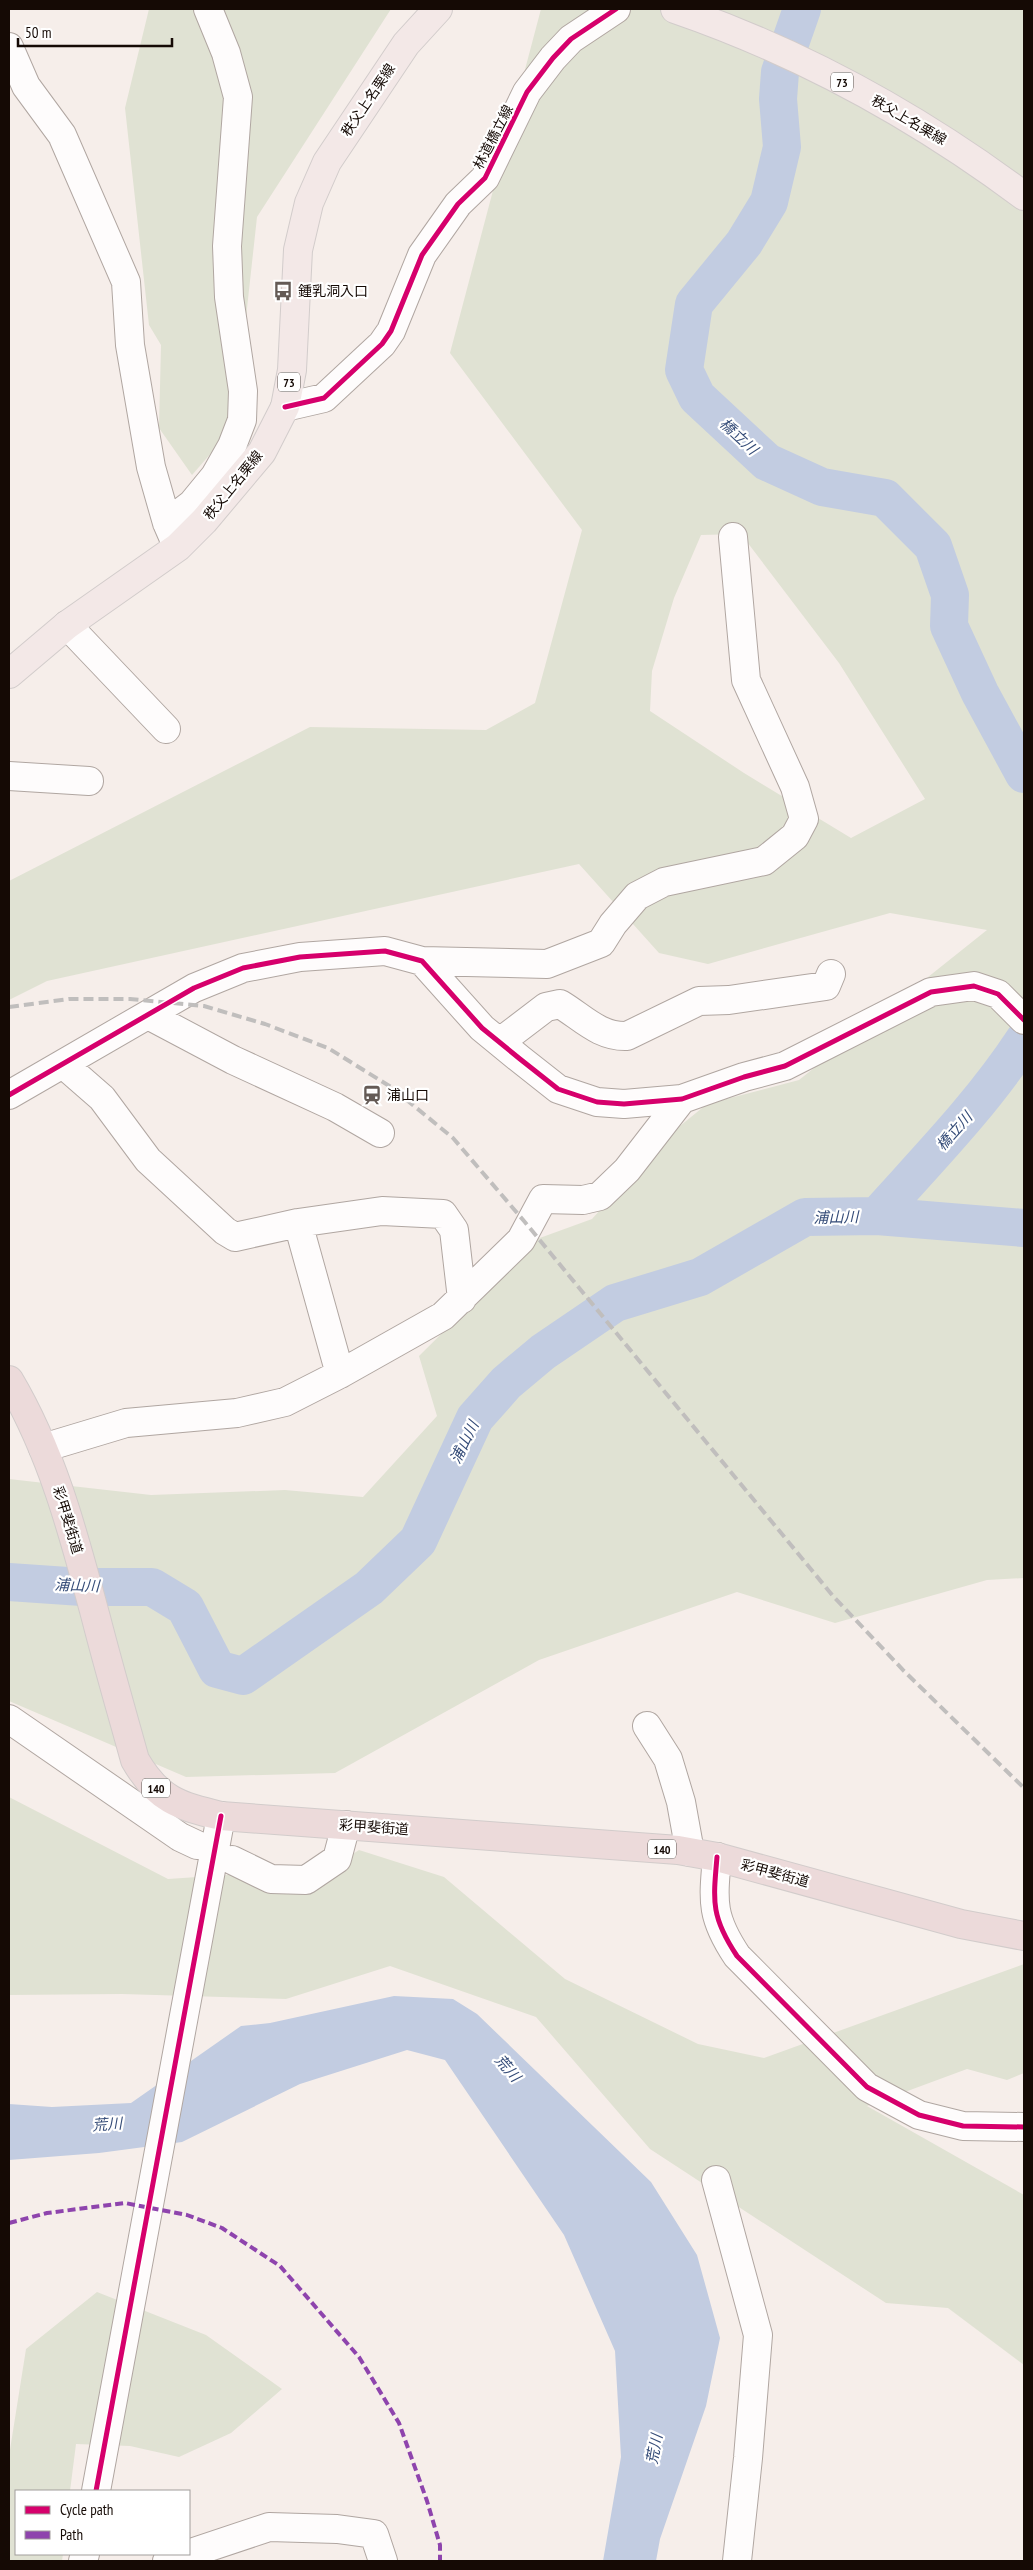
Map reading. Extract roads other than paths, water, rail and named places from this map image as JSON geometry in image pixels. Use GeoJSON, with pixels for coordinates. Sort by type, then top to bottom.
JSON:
{"type":"FeatureCollection","features":[{"type":"Feature","properties":{"kind":"highway","name":"彩甲斐街道"},"geometry":{"type":"LineString","coordinates":[[9,1380],[24,1406],[43,1448],[68,1512],[135,1760],[145,1777],[162,1794],[181,1806],[222,1816],[690,1852],[961,1924],[1024,1936]]}},
{"type":"Feature","properties":{"kind":"main road","name":"秩父上名栗線"},"geometry":{"type":"LineString","coordinates":[[9,674],[172,535],[204,521],[262,452],[285,408],[292,370],[298,250],[309,203],[327,162],[406,44],[438,9]]}},
{"type":"Feature","properties":{"kind":"main road","name":"秩父上名栗線"},"geometry":{"type":"LineString","coordinates":[[675,9],[727,27],[825,72],[930,130],[1024,196]]}},
{"type":"Feature","properties":{"kind":"street"},"geometry":{"type":"LineString","coordinates":[[172,535],[192,504],[215,476],[232,446],[242,420],[243,391],[229,297],[228,246],[238,98],[226,54],[208,9]]}},
{"type":"Feature","properties":{"kind":"street","name":"林道橋立線"},"geometry":{"type":"LineString","coordinates":[[285,408],[324,398],[382,344],[391,331],[422,255],[458,204],[485,178],[527,92],[553,58],[571,39],[616,9]]}},
{"type":"Feature","properties":{"kind":"street"},"geometry":{"type":"LineString","coordinates":[[9,47],[26,86],[62,135],[126,282],[130,344],[149,458],[172,535]]}},
{"type":"Feature","properties":{"kind":"street"},"geometry":{"type":"LineString","coordinates":[[9,1095],[194,988],[235,972],[300,957],[385,951],[422,962],[547,964],[601,943],[613,924],[637,896],[664,882],[764,860],[795,836],[804,819],[795,787],[746,680],[733,537]]}},
{"type":"Feature","properties":{"kind":"street"},"geometry":{"type":"LineString","coordinates":[[67,625],[166,729]]}},
{"type":"Feature","properties":{"kind":"street"},"geometry":{"type":"LineString","coordinates":[[9,776],[89,782]]}},
{"type":"Feature","properties":{"kind":"street"},"geometry":{"type":"LineString","coordinates":[[422,962],[482,1028],[558,1089],[597,1102],[624,1104],[682,1099],[744,1077],[785,1066],[931,992],[974,986],[998,994],[1024,1020]]}},
{"type":"Feature","properties":{"kind":"street"},"geometry":{"type":"LineString","coordinates":[[500,1042],[546,1007],[560,1004],[596,1030],[615,1036],[626,1036],[699,1001],[729,1000],[810,990],[826,986],[831,974]]}},
{"type":"Feature","properties":{"kind":"street"},"geometry":{"type":"LineString","coordinates":[[148,1015],[233,1060],[335,1107],[380,1133]]}},
{"type":"Feature","properties":{"kind":"street"},"geometry":{"type":"LineString","coordinates":[[63,1064],[102,1098],[148,1160],[225,1231],[235,1237],[298,1222],[382,1211],[444,1214],[454,1230],[462,1298]]}},
{"type":"Feature","properties":{"kind":"street"},"geometry":{"type":"LineString","coordinates":[[43,1448],[126,1423],[238,1413],[285,1402],[340,1374],[443,1316],[521,1240],[543,1199],[583,1200],[600,1196],[627,1170],[682,1099]]}},
{"type":"Feature","properties":{"kind":"street"},"geometry":{"type":"LineString","coordinates":[[298,1222],[340,1374]]}},
{"type":"Feature","properties":{"kind":"street"},"geometry":{"type":"LineString","coordinates":[[9,1719],[180,1837],[198,1845]]}},
{"type":"Feature","properties":{"kind":"street"},"geometry":{"type":"LineString","coordinates":[[647,1726],[668,1759],[681,1802],[690,1852]]}},
{"type":"Feature","properties":{"kind":"street"},"geometry":{"type":"LineString","coordinates":[[96,2490],[222,1816]]}},
{"type":"Feature","properties":{"kind":"street"},"geometry":{"type":"LineString","coordinates":[[232,1860],[271,1878],[306,1880],[337,1859],[346,1825]]}},
{"type":"Feature","properties":{"kind":"street"},"geometry":{"type":"LineString","coordinates":[[717,1858],[714,1898],[715,1915],[724,1936],[736,1956],[867,2087],[919,2115],[964,2126],[1024,2127]]}},
{"type":"Feature","properties":{"kind":"street"},"geometry":{"type":"LineString","coordinates":[[716,2180],[758,2335],[737,2561]]}},
{"type":"Feature","properties":{"kind":"street"},"geometry":{"type":"LineString","coordinates":[[190,2553],[269,2527],[337,2529],[374,2534],[383,2561]]}},
{"type":"Feature","properties":{"kind":"street"},"geometry":{"type":"LineString","coordinates":[[167,2561],[185,2555]]}},
{"type":"Feature","properties":{"kind":"water","name":"荒川"},"geometry":{"type":"Polygon","coordinates":[[[394,1996],[453,1999],[477,2014],[651,2182],[697,2255],[720,2338],[706,2406],[660,2539],[656,2561],[603,2561],[621,2457],[615,2351],[564,2235],[445,2060],[407,2050],[300,2084],[182,2142],[99,2153],[9,2160],[9,2104],[52,2107],[131,2103],[241,2026],[270,2023],[394,1996]]]}},
{"type":"Feature","properties":{"kind":"waterway","name":"橋立川"},"geometry":{"type":"LineString","coordinates":[[802,9],[780,72],[778,99],[782,147],[769,202],[744,243],[694,304],[684,370],[697,397],[767,462],[822,487],[885,498],[933,546],[950,595],[949,626],[980,693],[1024,774]]}},
{"type":"Feature","properties":{"kind":"waterway","name":"橋立川"},"geometry":{"type":"LineString","coordinates":[[877,1216],[972,1109],[1008,1064],[1024,1040]]}},
{"type":"Feature","properties":{"kind":"waterway","name":"浦山川"},"geometry":{"type":"LineString","coordinates":[[9,1582],[82,1587],[152,1587],[185,1607],[217,1669],[243,1676],[369,1588],[418,1541],[475,1418],[506,1383],[543,1352],[615,1303],[700,1277],[805,1217],[877,1216],[1024,1228]]}},
{"type":"Feature","properties":{"kind":"railway"},"geometry":{"type":"LineString","coordinates":[[9,1007],[69,999],[130,999],[204,1006],[265,1024],[328,1048],[391,1087],[453,1138],[524,1221],[833,1596],[904,1671],[1024,1788]]}},
{"type":"Feature","properties":{"kind":"place","name":"鍾乳洞入口"},"geometry":{"type":"Point","coordinates":[283,291]}},
{"type":"Feature","properties":{"kind":"place","name":"浦山口"},"geometry":{"type":"Point","coordinates":[372,1095]}}]}
